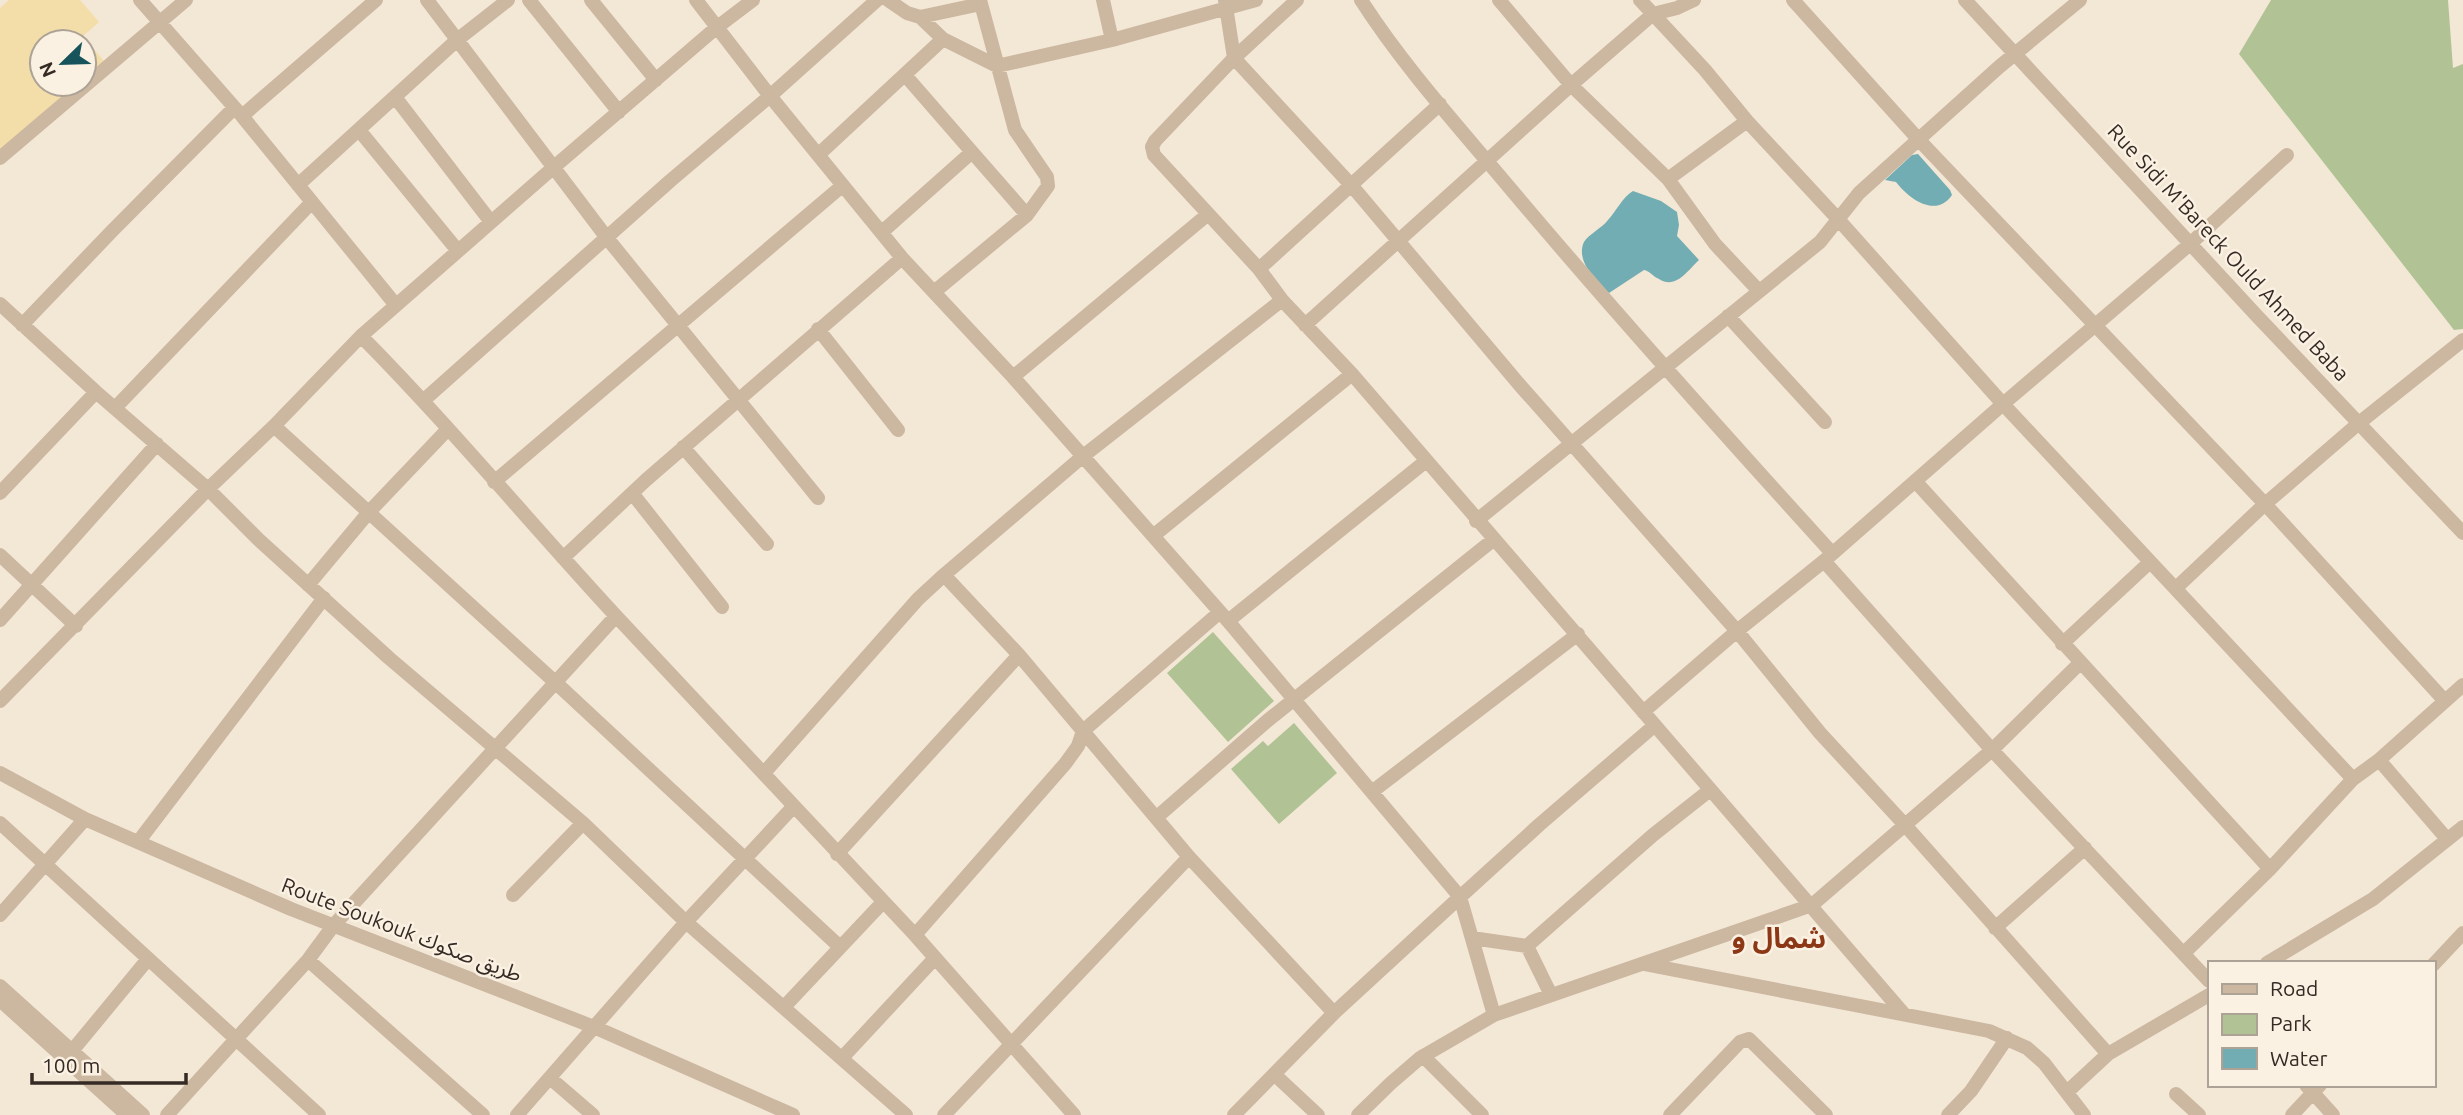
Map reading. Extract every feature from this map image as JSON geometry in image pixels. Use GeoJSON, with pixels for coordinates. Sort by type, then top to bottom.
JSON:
{"type":"FeatureCollection","features":[{"type":"Feature","properties":{"kind":"street"},"geometry":{"type":"LineString","coordinates":[[140,0],[238,112],[395,304]]}},
{"type":"Feature","properties":{"kind":"street"},"geometry":{"type":"LineString","coordinates":[[0,158],[186,0]]}},
{"type":"Feature","properties":{"kind":"street"},"geometry":{"type":"LineString","coordinates":[[22,325],[112,230],[238,112],[376,0]]}},
{"type":"Feature","properties":{"kind":"street"},"geometry":{"type":"LineString","coordinates":[[428,0],[607,238],[818,498]]}},
{"type":"Feature","properties":{"kind":"street"},"geometry":{"type":"LineString","coordinates":[[298,185],[457,40],[508,0]]}},
{"type":"Feature","properties":{"kind":"street"},"geometry":{"type":"LineString","coordinates":[[529,0],[619,112]]}},
{"type":"Feature","properties":{"kind":"street"},"geometry":{"type":"LineString","coordinates":[[591,0],[656,80]]}},
{"type":"Feature","properties":{"kind":"street"},"geometry":{"type":"LineString","coordinates":[[696,0],[842,186],[902,257],[1013,377],[1224,616],[1460,897],[1494,1015]]}},
{"type":"Feature","properties":{"kind":"street"},"geometry":{"type":"LineString","coordinates":[[0,701],[395,304],[716,28],[753,0]]}},
{"type":"Feature","properties":{"kind":"street"},"geometry":{"type":"LineString","coordinates":[[424,400],[877,0]]}},
{"type":"Feature","properties":{"kind":"street"},"geometry":{"type":"LineString","coordinates":[[888,0],[907,13],[920,16],[981,2],[1015,130],[1047,177],[1048,186],[1027,215],[934,292]]}},
{"type":"Feature","properties":{"kind":"street"},"geometry":{"type":"LineString","coordinates":[[1102,0],[1112,40]]}},
{"type":"Feature","properties":{"kind":"street"},"geometry":{"type":"LineString","coordinates":[[920,16],[943,38],[998,66],[1112,40],[1226,4],[1256,0]]}},
{"type":"Feature","properties":{"kind":"street"},"geometry":{"type":"LineString","coordinates":[[1297,0],[1234,58],[1154,141],[1154,155],[1259,269],[1282,300],[1352,374],[1476,521],[1577,634],[1904,1014]]}},
{"type":"Feature","properties":{"kind":"street"},"geometry":{"type":"LineString","coordinates":[[1361,0],[1378,26],[1487,161],[1992,750],[2208,980]]}},
{"type":"Feature","properties":{"kind":"street"},"geometry":{"type":"LineString","coordinates":[[1499,0],[1571,85],[1668,179],[1715,243],[1759,291]]}},
{"type":"Feature","properties":{"kind":"street"},"geometry":{"type":"LineString","coordinates":[[1640,0],[1705,69],[1747,121],[2003,404],[2353,779]]}},
{"type":"Feature","properties":{"kind":"street"},"geometry":{"type":"LineString","coordinates":[[1305,325],[1653,14],[1694,0]]}},
{"type":"Feature","properties":{"kind":"street"},"geometry":{"type":"LineString","coordinates":[[1793,0],[1919,140],[2265,504],[2444,700]]}},
{"type":"Feature","properties":{"kind":"street","name":"Rue Sidi M'Bareck Ould Ahmed Baba"},"geometry":{"type":"LineString","coordinates":[[1965,0],[2190,244],[2463,533]]}},
{"type":"Feature","properties":{"kind":"street"},"geometry":{"type":"LineString","coordinates":[[1476,521],[1820,242],[1859,193],[1998,67],[2080,0]]}},
{"type":"Feature","properties":{"kind":"street"},"geometry":{"type":"LineString","coordinates":[[1226,4],[1234,58],[1352,186],[1571,443],[1737,631],[1820,733],[2108,1054]]}},
{"type":"Feature","properties":{"kind":"street"},"geometry":{"type":"LineString","coordinates":[[818,155],[943,38]]}},
{"type":"Feature","properties":{"kind":"street"},"geometry":{"type":"LineString","coordinates":[[905,75],[1027,215]]}},
{"type":"Feature","properties":{"kind":"street"},"geometry":{"type":"LineString","coordinates":[[395,97],[491,222]]}},
{"type":"Feature","properties":{"kind":"street"},"geometry":{"type":"LineString","coordinates":[[1259,269],[1440,104]]}},
{"type":"Feature","properties":{"kind":"street"},"geometry":{"type":"LineString","coordinates":[[1668,179],[1747,121]]}},
{"type":"Feature","properties":{"kind":"street"},"geometry":{"type":"LineString","coordinates":[[359,130],[458,251]]}},
{"type":"Feature","properties":{"kind":"street"},"geometry":{"type":"LineString","coordinates":[[882,232],[972,152]]}},
{"type":"Feature","properties":{"kind":"street"},"geometry":{"type":"LineString","coordinates":[[1643,712],[1828,557],[2190,244],[2287,155]]}},
{"type":"Feature","properties":{"kind":"street"},"geometry":{"type":"LineString","coordinates":[[494,482],[842,186]]}},
{"type":"Feature","properties":{"kind":"street"},"geometry":{"type":"LineString","coordinates":[[115,408],[312,203]]}},
{"type":"Feature","properties":{"kind":"street"},"geometry":{"type":"LineString","coordinates":[[1013,377],[1207,215]]}},
{"type":"Feature","properties":{"kind":"street"},"geometry":{"type":"LineString","coordinates":[[563,558],[683,447],[902,257]]}},
{"type":"Feature","properties":{"kind":"street"},"geometry":{"type":"LineString","coordinates":[[764,773],[918,599],[944,575],[1082,457],[1282,300]]}},
{"type":"Feature","properties":{"kind":"street"},"geometry":{"type":"LineString","coordinates":[[2,310],[208,489],[389,658],[583,823],[686,922],[906,1115]]}},
{"type":"Feature","properties":{"kind":"street"},"geometry":{"type":"LineString","coordinates":[[1728,316],[1825,422]]}},
{"type":"Feature","properties":{"kind":"street"},"geometry":{"type":"LineString","coordinates":[[818,329],[898,430]]}},
{"type":"Feature","properties":{"kind":"street"},"geometry":{"type":"LineString","coordinates":[[361,336],[424,400],[494,482],[616,616],[915,935],[1074,1115]]}},
{"type":"Feature","properties":{"kind":"street"},"geometry":{"type":"LineString","coordinates":[[2176,588],[2265,504],[2359,423],[2463,340]]}},
{"type":"Feature","properties":{"kind":"street"},"geometry":{"type":"LineString","coordinates":[[1153,536],[1352,374]]}},
{"type":"Feature","properties":{"kind":"street"},"geometry":{"type":"LineString","coordinates":[[0,493],[96,392]]}},
{"type":"Feature","properties":{"kind":"street"},"geometry":{"type":"LineString","coordinates":[[274,426],[840,947]]}},
{"type":"Feature","properties":{"kind":"street"},"geometry":{"type":"LineString","coordinates":[[308,585],[369,512],[448,429]]}},
{"type":"Feature","properties":{"kind":"street"},"geometry":{"type":"LineString","coordinates":[[0,620],[157,444]]}},
{"type":"Feature","properties":{"kind":"street"},"geometry":{"type":"LineString","coordinates":[[683,447],[767,544]]}},
{"type":"Feature","properties":{"kind":"street"},"geometry":{"type":"LineString","coordinates":[[915,935],[1065,764],[1078,746],[1083,731],[1224,616],[1426,460]]}},
{"type":"Feature","properties":{"kind":"street"},"geometry":{"type":"LineString","coordinates":[[1915,481],[2270,869]]}},
{"type":"Feature","properties":{"kind":"street"},"geometry":{"type":"LineString","coordinates":[[632,493],[722,607]]}},
{"type":"Feature","properties":{"kind":"street"},"geometry":{"type":"LineString","coordinates":[[1157,817],[1231,751],[1493,540]]}},
{"type":"Feature","properties":{"kind":"street"},"geometry":{"type":"LineString","coordinates":[[0,555],[76,626]]}},
{"type":"Feature","properties":{"kind":"street"},"geometry":{"type":"LineString","coordinates":[[2062,644],[2150,562]]}},
{"type":"Feature","properties":{"kind":"street"},"geometry":{"type":"LineString","coordinates":[[944,575],[1019,655],[1189,857],[1334,1013]]}},
{"type":"Feature","properties":{"kind":"street"},"geometry":{"type":"LineString","coordinates":[[138,842],[324,598]]}},
{"type":"Feature","properties":{"kind":"street"},"geometry":{"type":"LineString","coordinates":[[167,1115],[308,960],[334,926],[616,616]]}},
{"type":"Feature","properties":{"kind":"street"},"geometry":{"type":"LineString","coordinates":[[1373,791],[1577,634]]}},
{"type":"Feature","properties":{"kind":"street"},"geometry":{"type":"LineString","coordinates":[[838,854],[1019,655]]}},
{"type":"Feature","properties":{"kind":"street"},"geometry":{"type":"LineString","coordinates":[[1358,1115],[1423,1056],[1494,1015],[1812,905],[1992,750],[2080,663]]}},
{"type":"Feature","properties":{"kind":"street"},"geometry":{"type":"LineString","coordinates":[[2184,953],[2270,869],[2353,779],[2379,760],[2463,685]]}},
{"type":"Feature","properties":{"kind":"street"},"geometry":{"type":"LineString","coordinates":[[1234,1115],[1334,1013],[1586,783],[1655,725]]}},
{"type":"Feature","properties":{"kind":"street"},"geometry":{"type":"LineString","coordinates":[[2379,760],[2447,839]]}},
{"type":"Feature","properties":{"kind":"street","name":"Route Soukouk طريق صكوك"},"geometry":{"type":"LineString","coordinates":[[0,773],[85,819],[138,842],[334,926],[594,1027],[793,1115]]}},
{"type":"Feature","properties":{"kind":"street"},"geometry":{"type":"LineString","coordinates":[[1472,938],[1527,946],[1653,835],[1710,790]]}},
{"type":"Feature","properties":{"kind":"street"},"geometry":{"type":"LineString","coordinates":[[517,1115],[686,922],[794,806]]}},
{"type":"Feature","properties":{"kind":"street"},"geometry":{"type":"LineString","coordinates":[[0,915],[85,819]]}},
{"type":"Feature","properties":{"kind":"street"},"geometry":{"type":"LineString","coordinates":[[0,823],[319,1115]]}},
{"type":"Feature","properties":{"kind":"street"},"geometry":{"type":"LineString","coordinates":[[513,895],[583,823]]}},
{"type":"Feature","properties":{"kind":"street"},"geometry":{"type":"LineString","coordinates":[[2270,961],[2372,899],[2463,827]]}},
{"type":"Feature","properties":{"kind":"street"},"geometry":{"type":"LineString","coordinates":[[1995,928],[2085,848]]}},
{"type":"Feature","properties":{"kind":"street"},"geometry":{"type":"LineString","coordinates":[[944,1115],[1189,857]]}},
{"type":"Feature","properties":{"kind":"street"},"geometry":{"type":"LineString","coordinates":[[784,1007],[883,902]]}},
{"type":"Feature","properties":{"kind":"street"},"geometry":{"type":"LineString","coordinates":[[2435,963],[2463,933]]}},
{"type":"Feature","properties":{"kind":"street"},"geometry":{"type":"LineString","coordinates":[[1527,946],[1551,995]]}},
{"type":"Feature","properties":{"kind":"street"},"geometry":{"type":"LineString","coordinates":[[842,1058],[934,958]]}},
{"type":"Feature","properties":{"kind":"street"},"geometry":{"type":"LineString","coordinates":[[72,1051],[148,959]]}},
{"type":"Feature","properties":{"kind":"street"},"geometry":{"type":"LineString","coordinates":[[308,960],[483,1115]]}},
{"type":"Feature","properties":{"kind":"street"},"geometry":{"type":"LineString","coordinates":[[1642,963],[1989,1031],[2027,1048],[2045,1063],[2084,1115]]}},
{"type":"Feature","properties":{"kind":"street"},"geometry":{"type":"LineString","coordinates":[[0,986],[143,1115]]}},
{"type":"Feature","properties":{"kind":"street"},"geometry":{"type":"LineString","coordinates":[[2067,1092],[2108,1054],[2208,996]]}},
{"type":"Feature","properties":{"kind":"street"},"geometry":{"type":"LineString","coordinates":[[0,1000],[127,1115]]}},
{"type":"Feature","properties":{"kind":"street"},"geometry":{"type":"LineString","coordinates":[[1948,1115],[1971,1090],[2007,1038]]}},
{"type":"Feature","properties":{"kind":"street"},"geometry":{"type":"LineString","coordinates":[[1670,1115],[1740,1042],[1749,1039],[1826,1115]]}},
{"type":"Feature","properties":{"kind":"street"},"geometry":{"type":"LineString","coordinates":[[1423,1056],[1482,1115]]}},
{"type":"Feature","properties":{"kind":"street"},"geometry":{"type":"LineString","coordinates":[[1274,1074],[1318,1115]]}},
{"type":"Feature","properties":{"kind":"street"},"geometry":{"type":"LineString","coordinates":[[550,1078],[593,1115]]}},
{"type":"Feature","properties":{"kind":"street"},"geometry":{"type":"LineString","coordinates":[[2292,1115],[2313,1088],[2333,1115]]}},
{"type":"Feature","properties":{"kind":"street"},"geometry":{"type":"LineString","coordinates":[[2176,1094],[2199,1115]]}},
{"type":"Feature","properties":{"kind":"green space"},"geometry":{"type":"Polygon","coordinates":[[[2271,0],[2448,0],[2453,68],[2463,64],[2463,329],[2454,330],[2239,54],[2271,0]]]}},
{"type":"Feature","properties":{"kind":"green space"},"geometry":{"type":"Polygon","coordinates":[[[1213,632],[1274,701],[1228,742],[1167,673],[1213,632]]]}},
{"type":"Feature","properties":{"kind":"green space"},"geometry":{"type":"Polygon","coordinates":[[[1294,723],[1337,773],[1279,824],[1231,769],[1263,741],[1268,746],[1294,723]]]}},
{"type":"Feature","properties":{"kind":"sand"},"geometry":{"type":"Polygon","coordinates":[[[9,0],[80,0],[99,22],[92,28],[28,28],[28,98],[70,98],[0,158],[0,8],[9,0]]]}},
{"type":"Feature","properties":{"kind":"sand"},"geometry":{"type":"Polygon","coordinates":[[[98,54],[108,66],[98,75],[98,54]]]}},
{"type":"Feature","properties":{"kind":"water"},"geometry":{"type":"Polygon","coordinates":[[[1918,154],[1950,190],[1952,195],[1945,202],[1930,206],[1922,204],[1896,182],[1885,180],[1912,155],[1918,154]]]}},
{"type":"Feature","properties":{"kind":"water"},"geometry":{"type":"Polygon","coordinates":[[[1633,191],[1661,201],[1677,212],[1677,236],[1699,260],[1686,273],[1671,282],[1665,282],[1644,270],[1609,293],[1585,264],[1582,249],[1586,239],[1605,223],[1633,191]]]}},
{"type":"Feature","properties":{"kind":"district","name":"شمال و"},"geometry":{"type":"Point","coordinates":[1779,937]}}]}
